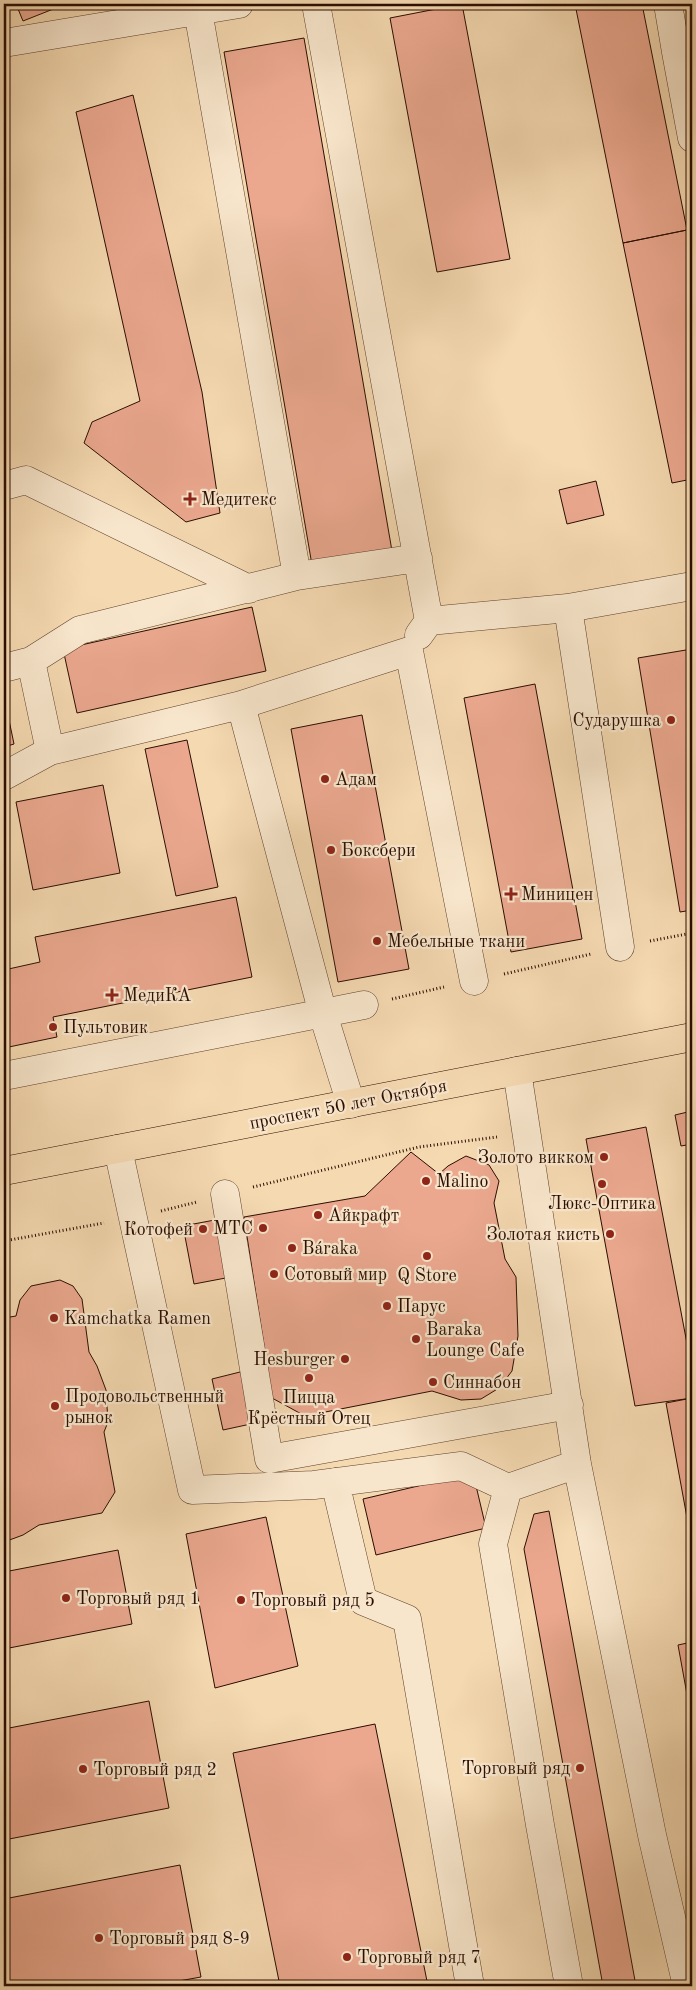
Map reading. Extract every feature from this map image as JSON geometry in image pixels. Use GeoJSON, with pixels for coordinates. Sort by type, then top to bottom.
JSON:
{"type":"FeatureCollection","features":[{"type":"Feature","properties":{"kind":"main road","name":"проспект 50 лет Октября"},"geometry":{"type":"LineString","coordinates":[[4,1171],[692,1037]]}},
{"type":"Feature","properties":{"kind":"street"},"geometry":{"type":"LineString","coordinates":[[4,43],[134,12],[198,11],[239,4]]}},
{"type":"Feature","properties":{"kind":"street"},"geometry":{"type":"LineString","coordinates":[[4,776],[50,751],[241,705],[409,650],[429,621],[316,4]]}},
{"type":"Feature","properties":{"kind":"street"},"geometry":{"type":"LineString","coordinates":[[668,4],[684,51],[692,138]]}},
{"type":"Feature","properties":{"kind":"street"},"geometry":{"type":"LineString","coordinates":[[198,11],[297,576]]}},
{"type":"Feature","properties":{"kind":"street"},"geometry":{"type":"LineString","coordinates":[[4,486],[26,480],[249,589]]}},
{"type":"Feature","properties":{"kind":"street"},"geometry":{"type":"LineString","coordinates":[[4,668],[31,662],[80,630],[297,576],[418,558]]}},
{"type":"Feature","properties":{"kind":"street"},"geometry":{"type":"LineString","coordinates":[[429,621],[568,608],[692,586]]}},
{"type":"Feature","properties":{"kind":"street"},"geometry":{"type":"LineString","coordinates":[[568,608],[620,947]]}},
{"type":"Feature","properties":{"kind":"street"},"geometry":{"type":"LineString","coordinates":[[409,650],[474,980]]}},
{"type":"Feature","properties":{"kind":"street"},"geometry":{"type":"LineString","coordinates":[[31,662],[50,751]]}},
{"type":"Feature","properties":{"kind":"street"},"geometry":{"type":"LineString","coordinates":[[241,705],[323,1014],[351,1104]]}},
{"type":"Feature","properties":{"kind":"street"},"geometry":{"type":"LineString","coordinates":[[4,1076],[364,1005]]}},
{"type":"Feature","properties":{"kind":"street"},"geometry":{"type":"LineString","coordinates":[[517,1071],[577,1464],[652,1835],[689,1984]]}},
{"type":"Feature","properties":{"kind":"street"},"geometry":{"type":"LineString","coordinates":[[118,1149],[192,1490],[335,1482],[461,1466],[508,1488],[577,1464]]}},
{"type":"Feature","properties":{"kind":"street"},"geometry":{"type":"LineString","coordinates":[[225,1194],[269,1459],[569,1405]]}},
{"type":"Feature","properties":{"kind":"street"},"geometry":{"type":"LineString","coordinates":[[335,1482],[363,1601],[407,1619],[470,1986]]}},
{"type":"Feature","properties":{"kind":"street"},"geometry":{"type":"LineString","coordinates":[[508,1488],[493,1544],[569,1986]]}},
{"type":"Feature","properties":{"kind":"path"},"geometry":{"type":"LineString","coordinates":[[364,1005],[620,947],[692,933]]}},
{"type":"Feature","properties":{"kind":"path"},"geometry":{"type":"LineString","coordinates":[[4,1241],[132,1218],[419,1147],[527,1133]]}},
{"type":"Feature","properties":{"kind":"building"},"geometry":{"type":"Polygon","coordinates":[[[16,4],[66,4],[23,21],[16,4]]]}},
{"type":"Feature","properties":{"kind":"building"},"geometry":{"type":"Polygon","coordinates":[[[462,4],[510,259],[437,272],[390,18],[462,4]]]}},
{"type":"Feature","properties":{"kind":"building"},"geometry":{"type":"Polygon","coordinates":[[[575,4],[642,4],[687,230],[623,243],[575,4]]]}},
{"type":"Feature","properties":{"kind":"building"},"geometry":{"type":"Polygon","coordinates":[[[304,38],[392,551],[312,565],[224,52],[304,38]]]}},
{"type":"Feature","properties":{"kind":"building"},"geometry":{"type":"Polygon","coordinates":[[[133,95],[202,392],[220,513],[186,522],[84,443],[92,422],[140,401],[76,112],[133,95]]]}},
{"type":"Feature","properties":{"kind":"building"},"geometry":{"type":"Polygon","coordinates":[[[687,230],[692,256],[692,479],[672,483],[623,243],[687,230]]]}},
{"type":"Feature","properties":{"kind":"building"},"geometry":{"type":"Polygon","coordinates":[[[596,481],[604,515],[567,524],[559,490],[596,481]]]}},
{"type":"Feature","properties":{"kind":"building"},"geometry":{"type":"Polygon","coordinates":[[[252,607],[266,671],[77,713],[63,649],[252,607]]]}},
{"type":"Feature","properties":{"kind":"building"},"geometry":{"type":"Polygon","coordinates":[[[692,649],[692,910],[680,912],[638,658],[692,649]]]}},
{"type":"Feature","properties":{"kind":"building"},"geometry":{"type":"Polygon","coordinates":[[[535,684],[582,939],[511,952],[464,698],[535,684]]]}},
{"type":"Feature","properties":{"kind":"building"},"geometry":{"type":"Polygon","coordinates":[[[4,696],[14,744],[4,747],[4,696]]]}},
{"type":"Feature","properties":{"kind":"building"},"geometry":{"type":"Polygon","coordinates":[[[362,715],[409,969],[338,982],[291,729],[362,715]]]}},
{"type":"Feature","properties":{"kind":"building"},"geometry":{"type":"Polygon","coordinates":[[[187,740],[218,887],[176,896],[145,749],[187,740]]]}},
{"type":"Feature","properties":{"kind":"building"},"geometry":{"type":"Polygon","coordinates":[[[103,785],[120,873],[33,890],[16,802],[103,785]]]}},
{"type":"Feature","properties":{"kind":"building"},"geometry":{"type":"Polygon","coordinates":[[[236,897],[252,977],[53,1017],[57,1037],[4,1048],[4,970],[40,962],[35,937],[236,897]]]}},
{"type":"Feature","properties":{"kind":"building"},"geometry":{"type":"Polygon","coordinates":[[[692,1111],[692,1144],[681,1146],[675,1115],[692,1111]]]}},
{"type":"Feature","properties":{"kind":"building"},"geometry":{"type":"Polygon","coordinates":[[[646,1127],[692,1370],[692,1398],[635,1406],[586,1139],[646,1127]]]}},
{"type":"Feature","properties":{"kind":"building","name":"Парус"},"geometry":{"type":"Polygon","coordinates":[[[411,1152],[439,1174],[448,1166],[466,1156],[489,1165],[499,1181],[494,1203],[505,1259],[516,1277],[518,1336],[512,1371],[499,1388],[481,1399],[461,1400],[432,1391],[305,1416],[272,1398],[244,1217],[365,1196],[411,1152]]]}},
{"type":"Feature","properties":{"kind":"building"},"geometry":{"type":"Polygon","coordinates":[[[220,1219],[231,1277],[194,1284],[183,1226],[220,1219]]]}},
{"type":"Feature","properties":{"kind":"building","name":"Продовольственный рынок"},"geometry":{"type":"Polygon","coordinates":[[[60,1280],[73,1286],[82,1299],[89,1352],[97,1366],[106,1390],[108,1422],[104,1432],[115,1492],[102,1513],[39,1525],[23,1535],[4,1542],[4,1318],[16,1316],[20,1300],[31,1286],[60,1280]]]}},
{"type":"Feature","properties":{"kind":"building"},"geometry":{"type":"Polygon","coordinates":[[[248,1370],[260,1422],[223,1430],[212,1379],[248,1370]]]}},
{"type":"Feature","properties":{"kind":"building"},"geometry":{"type":"Polygon","coordinates":[[[692,1398],[692,1545],[666,1403],[692,1398]]]}},
{"type":"Feature","properties":{"kind":"building"},"geometry":{"type":"Polygon","coordinates":[[[473,1473],[486,1528],[376,1555],[363,1499],[473,1473]]]}},
{"type":"Feature","properties":{"kind":"building","name":"Торговый ряд"},"geometry":{"type":"Polygon","coordinates":[[[549,1511],[636,1986],[603,1986],[524,1549],[534,1514],[549,1511]]]}},
{"type":"Feature","properties":{"kind":"building","name":"Торговый ряд 5"},"geometry":{"type":"Polygon","coordinates":[[[266,1517],[298,1666],[215,1688],[186,1534],[266,1517]]]}},
{"type":"Feature","properties":{"kind":"building","name":"Торговый ряд 1"},"geometry":{"type":"Polygon","coordinates":[[[118,1550],[132,1624],[4,1649],[4,1572],[118,1550]]]}},
{"type":"Feature","properties":{"kind":"building"},"geometry":{"type":"Polygon","coordinates":[[[692,1642],[692,1722],[678,1645],[692,1642]]]}},
{"type":"Feature","properties":{"kind":"building","name":"Торговый ряд 2"},"geometry":{"type":"Polygon","coordinates":[[[149,1701],[169,1808],[4,1840],[4,1729],[149,1701]]]}},
{"type":"Feature","properties":{"kind":"building"},"geometry":{"type":"Polygon","coordinates":[[[375,1724],[428,1986],[280,1986],[233,1753],[375,1724]]]}},
{"type":"Feature","properties":{"kind":"building","name":"Торговый ряд 8-9"},"geometry":{"type":"Polygon","coordinates":[[[180,1865],[201,1977],[151,1986],[4,1986],[4,1899],[180,1865]]]}},
{"type":"Feature","properties":{"kind":"place","name":"Медитекс"},"geometry":{"type":"Point","coordinates":[190,499]}},
{"type":"Feature","properties":{"kind":"place","name":"Сударушка"},"geometry":{"type":"Point","coordinates":[671,720]}},
{"type":"Feature","properties":{"kind":"place","name":"Адам"},"geometry":{"type":"Point","coordinates":[325,779]}},
{"type":"Feature","properties":{"kind":"place","name":"Боксбери"},"geometry":{"type":"Point","coordinates":[331,850]}},
{"type":"Feature","properties":{"kind":"place","name":"Миницен"},"geometry":{"type":"Point","coordinates":[511,894]}},
{"type":"Feature","properties":{"kind":"place","name":"Мебельные ткани"},"geometry":{"type":"Point","coordinates":[377,941]}},
{"type":"Feature","properties":{"kind":"place","name":"МедиКА"},"geometry":{"type":"Point","coordinates":[112,995]}},
{"type":"Feature","properties":{"kind":"place","name":"Пультовик"},"geometry":{"type":"Point","coordinates":[53,1027]}},
{"type":"Feature","properties":{"kind":"place","name":"Золото викком"},"geometry":{"type":"Point","coordinates":[604,1157]}},
{"type":"Feature","properties":{"kind":"place","name":"Malino"},"geometry":{"type":"Point","coordinates":[426,1181]}},
{"type":"Feature","properties":{"kind":"place","name":"Люкс-Оптика"},"geometry":{"type":"Point","coordinates":[602,1184]}},
{"type":"Feature","properties":{"kind":"place","name":"Айкрафт"},"geometry":{"type":"Point","coordinates":[318,1215]}},
{"type":"Feature","properties":{"kind":"place","name":"МТС"},"geometry":{"type":"Point","coordinates":[263,1228]}},
{"type":"Feature","properties":{"kind":"place","name":"Котофей"},"geometry":{"type":"Point","coordinates":[203,1229]}},
{"type":"Feature","properties":{"kind":"place","name":"Золотая кисть"},"geometry":{"type":"Point","coordinates":[610,1234]}},
{"type":"Feature","properties":{"kind":"place","name":"Báraka"},"geometry":{"type":"Point","coordinates":[292,1248]}},
{"type":"Feature","properties":{"kind":"place","name":"Q Store"},"geometry":{"type":"Point","coordinates":[427,1256]}},
{"type":"Feature","properties":{"kind":"place","name":"Сотовый мир"},"geometry":{"type":"Point","coordinates":[274,1274]}},
{"type":"Feature","properties":{"kind":"place","name":"Парус"},"geometry":{"type":"Point","coordinates":[387,1306]}},
{"type":"Feature","properties":{"kind":"place","name":"Kamchatka Ramen"},"geometry":{"type":"Point","coordinates":[54,1318]}},
{"type":"Feature","properties":{"kind":"place","name":"Baraka Lounge Cafe"},"geometry":{"type":"Point","coordinates":[416,1339]}},
{"type":"Feature","properties":{"kind":"place","name":"Hesburger"},"geometry":{"type":"Point","coordinates":[345,1359]}},
{"type":"Feature","properties":{"kind":"place","name":"Пицца Крёстный Отец"},"geometry":{"type":"Point","coordinates":[309,1378]}},
{"type":"Feature","properties":{"kind":"place","name":"Синнабон"},"geometry":{"type":"Point","coordinates":[433,1382]}},
{"type":"Feature","properties":{"kind":"place","name":"Продовольственный рынок"},"geometry":{"type":"Point","coordinates":[55,1406]}},
{"type":"Feature","properties":{"kind":"place","name":"Торговый ряд 1"},"geometry":{"type":"Point","coordinates":[66,1598]}},
{"type":"Feature","properties":{"kind":"place","name":"Торговый ряд 5"},"geometry":{"type":"Point","coordinates":[241,1600]}},
{"type":"Feature","properties":{"kind":"place","name":"Торговый ряд"},"geometry":{"type":"Point","coordinates":[580,1768]}},
{"type":"Feature","properties":{"kind":"place","name":"Торговый ряд 2"},"geometry":{"type":"Point","coordinates":[83,1769]}},
{"type":"Feature","properties":{"kind":"place","name":"Торговый ряд 8-9"},"geometry":{"type":"Point","coordinates":[99,1938]}},
{"type":"Feature","properties":{"kind":"place","name":"Торговый ряд 7"},"geometry":{"type":"Point","coordinates":[347,1957]}}]}
